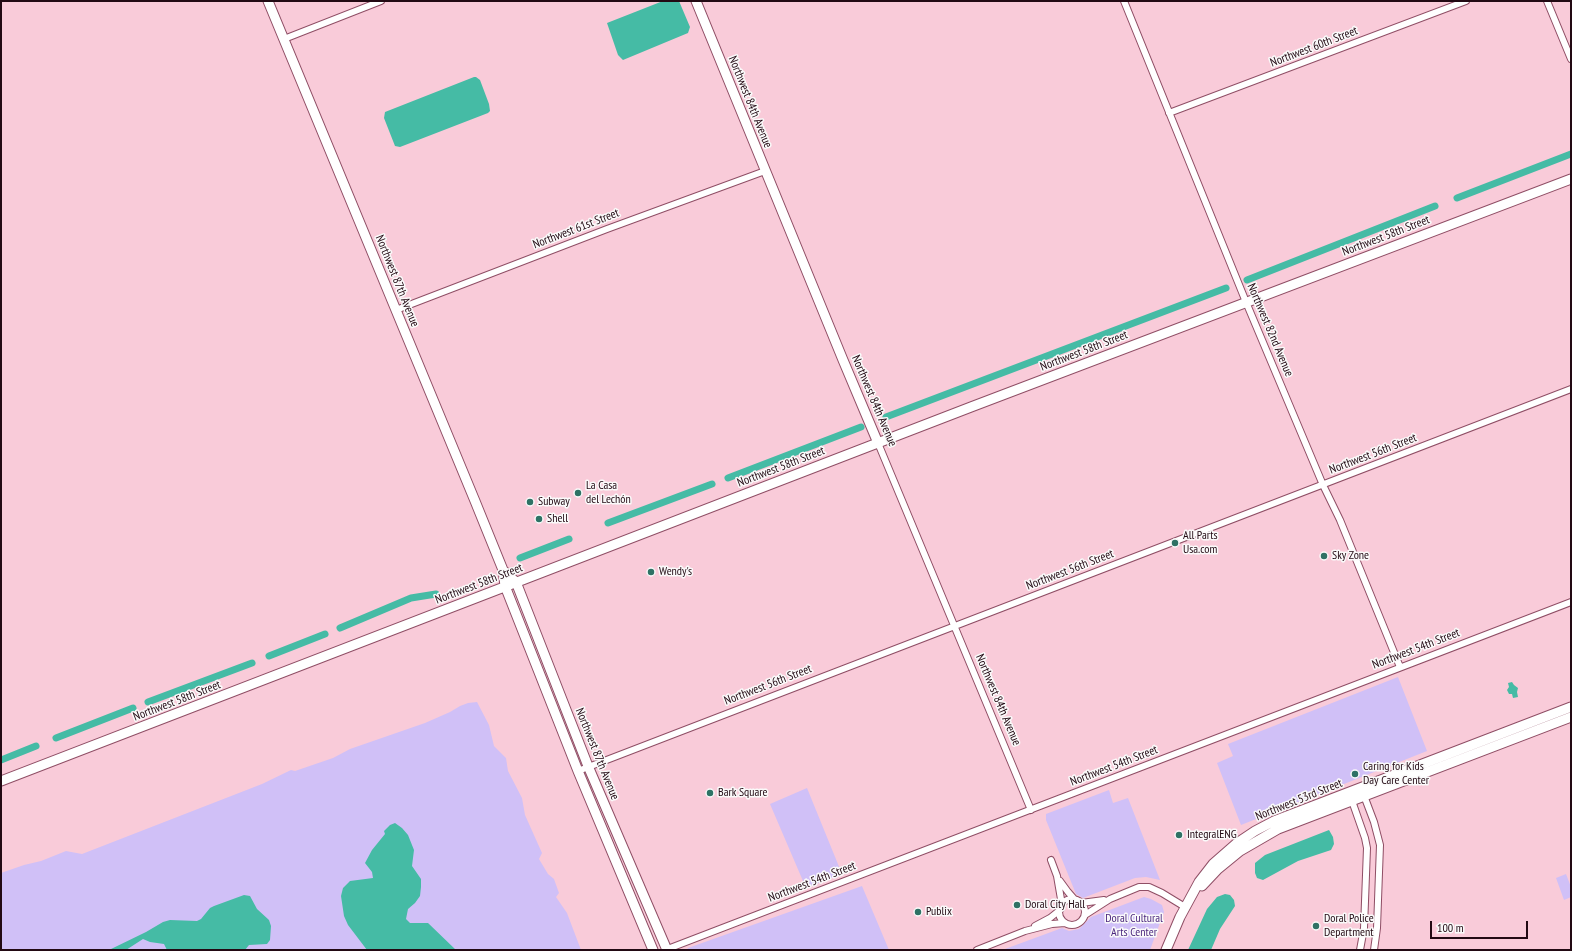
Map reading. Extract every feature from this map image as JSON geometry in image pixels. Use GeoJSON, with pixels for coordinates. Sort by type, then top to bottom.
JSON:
{"type":"FeatureCollection","features":[{"type":"Feature","properties":{"kind":"main road","name":"Northwest 87th Avenue"},"geometry":{"type":"LineString","coordinates":[[268,1],[503,570],[505,586],[578,771],[653,950]]}},
{"type":"Feature","properties":{"kind":"main road","name":"Northwest 84th Avenue"},"geometry":{"type":"LineString","coordinates":[[696,1],[878,443]]}},
{"type":"Feature","properties":{"kind":"main road","name":"Northwest 58th Street"},"geometry":{"type":"LineString","coordinates":[[1,781],[505,586],[1571,179]]}},
{"type":"Feature","properties":{"kind":"main road","name":"Northwest 87th Avenue"},"geometry":{"type":"LineString","coordinates":[[503,570],[516,582],[588,766],[666,950]]}},
{"type":"Feature","properties":{"kind":"main road","name":"Northwest 53rd Street"},"geometry":{"type":"LineString","coordinates":[[1192,895],[1234,855],[1278,829],[1363,792],[1571,707]]}},
{"type":"Feature","properties":{"kind":"main road","name":"Northwest 53rd Street"},"geometry":{"type":"LineString","coordinates":[[1363,792],[1571,717]]}},
{"type":"Feature","properties":{"kind":"main road","name":"Northwest 53rd Street"},"geometry":{"type":"LineString","coordinates":[[1166,950],[1185,907],[1199,882],[1210,868],[1237,843],[1274,821],[1351,797]]}},
{"type":"Feature","properties":{"kind":"main road"},"geometry":{"type":"LineString","coordinates":[[1234,855],[1237,843]]}},
{"type":"Feature","properties":{"kind":"street"},"geometry":{"type":"LineString","coordinates":[[284,39],[381,1]]}},
{"type":"Feature","properties":{"kind":"street","name":"Northwest 82nd Avenue"},"geometry":{"type":"LineString","coordinates":[[1124,1],[1246,302],[1323,485],[1340,520],[1400,667]]}},
{"type":"Feature","properties":{"kind":"street","name":"Northwest 60th Street"},"geometry":{"type":"LineString","coordinates":[[1169,113],[1466,1]]}},
{"type":"Feature","properties":{"kind":"street"},"geometry":{"type":"LineString","coordinates":[[1547,1],[1571,59]]}},
{"type":"Feature","properties":{"kind":"street","name":"Northwest 61st Street"},"geometry":{"type":"LineString","coordinates":[[396,310],[607,229],[765,171]]}},
{"type":"Feature","properties":{"kind":"street","name":"Northwest 56th Street"},"geometry":{"type":"LineString","coordinates":[[578,771],[1571,389]]}},
{"type":"Feature","properties":{"kind":"street","name":"Northwest 84th Avenue"},"geometry":{"type":"LineString","coordinates":[[878,443],[1031,810]]}},
{"type":"Feature","properties":{"kind":"street","name":"Northwest 54th Street"},"geometry":{"type":"LineString","coordinates":[[666,950],[1571,602]]}},
{"type":"Feature","properties":{"kind":"street"},"geometry":{"type":"LineString","coordinates":[[1542,718],[1546,727]]}},
{"type":"Feature","properties":{"kind":"street"},"geometry":{"type":"LineString","coordinates":[[1363,792],[1378,833],[1380,845],[1377,928],[1374,950]]}},
{"type":"Feature","properties":{"kind":"street"},"geometry":{"type":"LineString","coordinates":[[1351,797],[1365,838],[1367,868],[1364,928],[1360,950]]}},
{"type":"Feature","properties":{"kind":"street"},"geometry":{"type":"LineString","coordinates":[[1051,860],[1057,876],[1061,907],[1060,917],[1065,923]]}},
{"type":"Feature","properties":{"kind":"street"},"geometry":{"type":"LineString","coordinates":[[1367,868],[1379,868]]}},
{"type":"Feature","properties":{"kind":"street"},"geometry":{"type":"LineString","coordinates":[[1057,876],[1075,900],[1081,903],[1085,909],[1085,915]]}},
{"type":"Feature","properties":{"kind":"street"},"geometry":{"type":"LineString","coordinates":[[1025,931],[1052,924],[1077,924],[1081,922],[1085,915],[1110,899],[1139,887],[1150,887],[1185,907]]}},
{"type":"Feature","properties":{"kind":"street"},"geometry":{"type":"LineString","coordinates":[[1081,903],[1110,899]]}},
{"type":"Feature","properties":{"kind":"street"},"geometry":{"type":"LineString","coordinates":[[977,950],[993,947],[1025,931],[1050,918],[1068,900],[1075,900]]}},
{"type":"Feature","properties":{"kind":"green space"},"geometry":{"type":"Polygon","coordinates":[[[1398,677],[1427,751],[1241,825],[1217,763],[1233,756],[1228,744],[1398,677]]]}},
{"type":"Feature","properties":{"kind":"green space"},"geometry":{"type":"Polygon","coordinates":[[[477,702],[489,725],[494,746],[506,758],[508,771],[522,798],[525,815],[542,853],[539,859],[548,874],[554,879],[559,893],[556,897],[567,913],[581,950],[1,950],[1,873],[41,861],[66,851],[82,854],[262,784],[291,770],[295,771],[333,758],[350,749],[425,723],[460,706],[477,702]]]}},
{"type":"Feature","properties":{"kind":"green space"},"geometry":{"type":"Polygon","coordinates":[[[807,788],[842,874],[806,888],[770,804],[807,788]]]}},
{"type":"Feature","properties":{"kind":"green space"},"geometry":{"type":"Polygon","coordinates":[[[1109,790],[1113,803],[1128,798],[1160,880],[1146,877],[1135,878],[1083,898],[1076,894],[1046,820],[1046,814],[1109,790]]]}},
{"type":"Feature","properties":{"kind":"green space"},"geometry":{"type":"Polygon","coordinates":[[[1566,874],[1571,887],[1571,897],[1564,900],[1556,878],[1566,874]]]}},
{"type":"Feature","properties":{"kind":"green space"},"geometry":{"type":"Polygon","coordinates":[[[862,886],[889,950],[687,950],[688,948],[862,886]]]}},
{"type":"Feature","properties":{"kind":"green space","name":"Doral Cultural Arts Center"},"geometry":{"type":"Polygon","coordinates":[[[1144,897],[1162,905],[1164,912],[1150,950],[1005,949],[1062,928],[1069,931],[1079,929],[1091,917],[1144,897]]]}},
{"type":"Feature","properties":{"kind":"shaded area"},"geometry":{"type":"Polygon","coordinates":[[[663,1],[679,1],[690,27],[688,33],[623,60],[618,55],[607,23],[663,1]]]}},
{"type":"Feature","properties":{"kind":"shaded area"},"geometry":{"type":"Polygon","coordinates":[[[474,77],[480,80],[489,104],[490,111],[488,113],[400,147],[395,146],[384,118],[385,112],[474,77]]]}},
{"type":"Feature","properties":{"kind":"shaded area"},"geometry":{"type":"Polygon","coordinates":[[[1512,682],[1518,688],[1518,697],[1513,698],[1512,694],[1509,694],[1507,690],[1509,687],[1508,683],[1512,682]]]}},
{"type":"Feature","properties":{"kind":"shaded area"},"geometry":{"type":"Polygon","coordinates":[[[395,823],[408,835],[414,850],[412,866],[421,879],[420,896],[408,909],[406,919],[410,923],[428,923],[456,950],[367,950],[348,925],[344,916],[341,896],[343,888],[350,881],[373,878],[372,872],[365,863],[372,850],[385,834],[384,831],[390,825],[395,823]]]}},
{"type":"Feature","properties":{"kind":"shaded area"},"geometry":{"type":"Polygon","coordinates":[[[1329,830],[1333,837],[1334,844],[1331,850],[1298,861],[1263,880],[1257,878],[1255,873],[1255,863],[1265,855],[1329,830]]]}},
{"type":"Feature","properties":{"kind":"shaded area"},"geometry":{"type":"Polygon","coordinates":[[[1225,894],[1230,895],[1234,900],[1235,906],[1220,929],[1211,950],[1188,950],[1207,909],[1217,897],[1225,894]]]}},
{"type":"Feature","properties":{"kind":"shaded area"},"geometry":{"type":"Polygon","coordinates":[[[244,895],[250,896],[257,909],[269,920],[271,926],[270,940],[267,944],[249,945],[245,950],[167,950],[164,944],[150,942],[143,939],[126,950],[109,950],[163,922],[170,920],[197,921],[201,919],[210,908],[244,895]]]}},
{"type":"Feature","properties":{"kind":"waterway"},"geometry":{"type":"LineString","coordinates":[[1457,198],[1571,154]]}},
{"type":"Feature","properties":{"kind":"waterway"},"geometry":{"type":"LineString","coordinates":[[1247,280],[1435,206]]}},
{"type":"Feature","properties":{"kind":"waterway"},"geometry":{"type":"LineString","coordinates":[[886,417],[1226,288]]}},
{"type":"Feature","properties":{"kind":"waterway"},"geometry":{"type":"LineString","coordinates":[[728,478],[861,427]]}},
{"type":"Feature","properties":{"kind":"waterway"},"geometry":{"type":"LineString","coordinates":[[608,523],[712,484]]}},
{"type":"Feature","properties":{"kind":"waterway"},"geometry":{"type":"LineString","coordinates":[[520,558],[569,539]]}},
{"type":"Feature","properties":{"kind":"waterway"},"geometry":{"type":"LineString","coordinates":[[340,628],[411,598],[436,594]]}},
{"type":"Feature","properties":{"kind":"waterway"},"geometry":{"type":"LineString","coordinates":[[269,656],[325,634]]}},
{"type":"Feature","properties":{"kind":"waterway"},"geometry":{"type":"LineString","coordinates":[[148,702],[252,663]]}},
{"type":"Feature","properties":{"kind":"waterway"},"geometry":{"type":"LineString","coordinates":[[56,738],[133,708]]}},
{"type":"Feature","properties":{"kind":"waterway"},"geometry":{"type":"LineString","coordinates":[[1,760],[36,746]]}},
{"type":"Feature","properties":{"kind":"place","name":"La Casa del Lechón"},"geometry":{"type":"Point","coordinates":[578,493]}},
{"type":"Feature","properties":{"kind":"place","name":"Subway"},"geometry":{"type":"Point","coordinates":[530,502]}},
{"type":"Feature","properties":{"kind":"place","name":"Shell"},"geometry":{"type":"Point","coordinates":[539,519]}},
{"type":"Feature","properties":{"kind":"place","name":"All Parts Usa.com"},"geometry":{"type":"Point","coordinates":[1175,543]}},
{"type":"Feature","properties":{"kind":"place","name":"Sky Zone"},"geometry":{"type":"Point","coordinates":[1324,556]}},
{"type":"Feature","properties":{"kind":"place","name":"Wendy's"},"geometry":{"type":"Point","coordinates":[651,572]}},
{"type":"Feature","properties":{"kind":"place","name":"Caring for Kids Day Care Center"},"geometry":{"type":"Point","coordinates":[1355,774]}},
{"type":"Feature","properties":{"kind":"place","name":"Bark Square"},"geometry":{"type":"Point","coordinates":[710,793]}},
{"type":"Feature","properties":{"kind":"place","name":"IntegralENG"},"geometry":{"type":"Point","coordinates":[1179,835]}},
{"type":"Feature","properties":{"kind":"place","name":"Doral City Hall"},"geometry":{"type":"Point","coordinates":[1017,905]}},
{"type":"Feature","properties":{"kind":"place","name":"Publix"},"geometry":{"type":"Point","coordinates":[918,912]}},
{"type":"Feature","properties":{"kind":"place","name":"Doral Police Department"},"geometry":{"type":"Point","coordinates":[1316,926]}}]}
